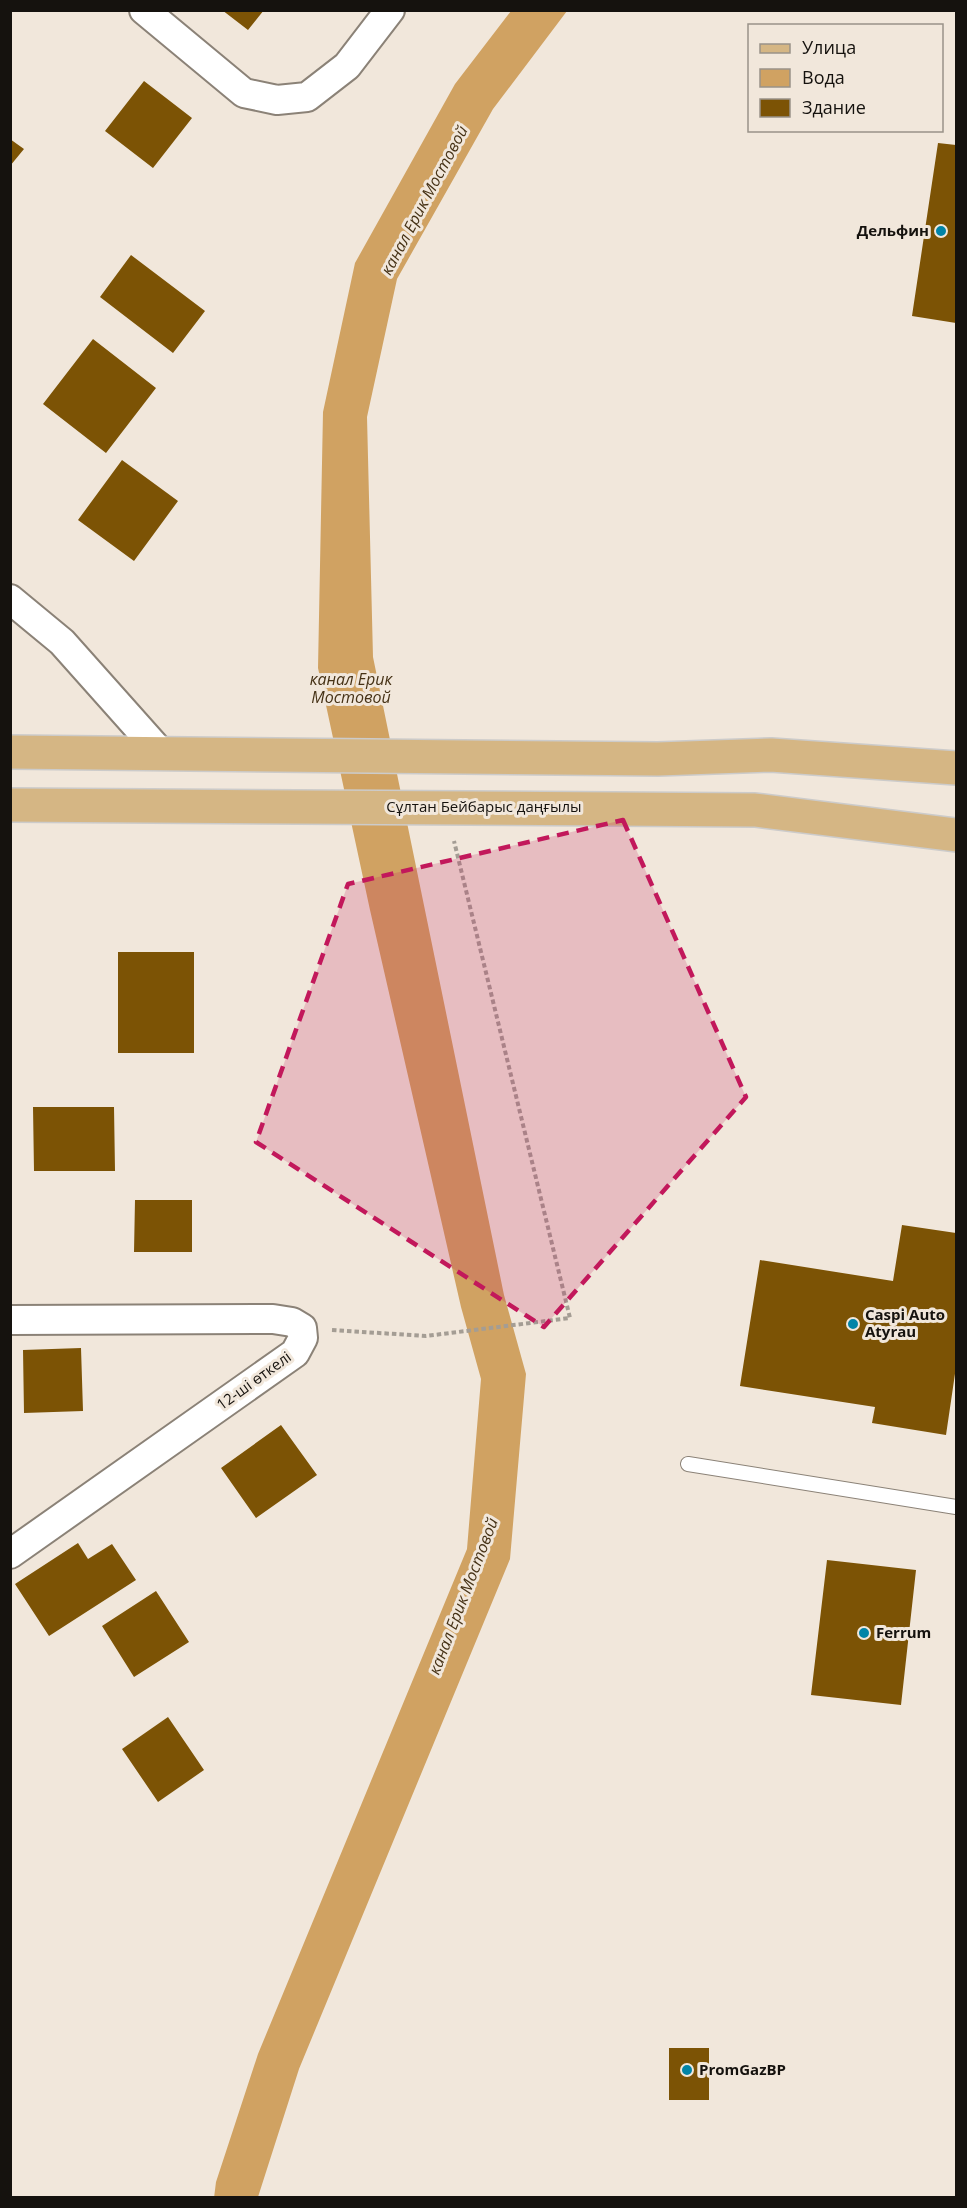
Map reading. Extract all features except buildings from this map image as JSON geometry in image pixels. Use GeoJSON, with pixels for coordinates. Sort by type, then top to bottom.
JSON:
{"type":"FeatureCollection","features":[{"type":"Feature","properties":{"kind":"main road"},"geometry":{"type":"LineString","coordinates":[[10,752],[658,759],[771,755],[957,768]]}},
{"type":"Feature","properties":{"kind":"main road","name":"Сұлтан Бейбарыс даңғылы"},"geometry":{"type":"LineString","coordinates":[[10,804],[755,810],[957,835]]}},
{"type":"Feature","properties":{"kind":"street"},"geometry":{"type":"LineString","coordinates":[[144,10],[244,93],[277,100],[307,97],[347,66],[390,10]]}},
{"type":"Feature","properties":{"kind":"street"},"geometry":{"type":"LineString","coordinates":[[10,599],[62,642],[160,752]]}},
{"type":"Feature","properties":{"kind":"street"},"geometry":{"type":"LineString","coordinates":[[10,1320],[273,1319],[292,1322],[302,1328]]}},
{"type":"Feature","properties":{"kind":"street","name":"12-ші өткелі"},"geometry":{"type":"LineString","coordinates":[[10,1554],[295,1353],[303,1338],[302,1328]]}},
{"type":"Feature","properties":{"kind":"lane"},"geometry":{"type":"LineString","coordinates":[[688,1464],[957,1507]]}},
{"type":"Feature","properties":{"kind":"path"},"geometry":{"type":"LineString","coordinates":[[302,1328],[426,1336],[570,1318],[445,806]]}},
{"type":"Feature","properties":{"kind":"highlighted area"},"geometry":{"type":"Polygon","coordinates":[[[623,820],[746,1097],[544,1327],[256,1142],[348,884],[623,820]]]}},
{"type":"Feature","properties":{"kind":"water","name":"канал Ерик Мостовой"},"geometry":{"type":"Polygon","coordinates":[[[511,11],[567,11],[493,109],[397,279],[367,417],[373,657],[504,1295],[526,1374],[510,1559],[299,2069],[258,2197],[214,2198],[216,2182],[258,2054],[467,1549],[481,1379],[461,1307],[370,910],[318,668],[323,412],[355,263],[455,84],[511,11]]]}},
{"type":"Feature","properties":{"kind":"place","name":"Дельфин"},"geometry":{"type":"Point","coordinates":[941,231]}},
{"type":"Feature","properties":{"kind":"place","name":"Caspi Auto Atyrau"},"geometry":{"type":"Point","coordinates":[853,1324]}},
{"type":"Feature","properties":{"kind":"place","name":"Ferrum"},"geometry":{"type":"Point","coordinates":[864,1633]}},
{"type":"Feature","properties":{"kind":"place","name":"PromGazBP"},"geometry":{"type":"Point","coordinates":[687,2070]}}]}
